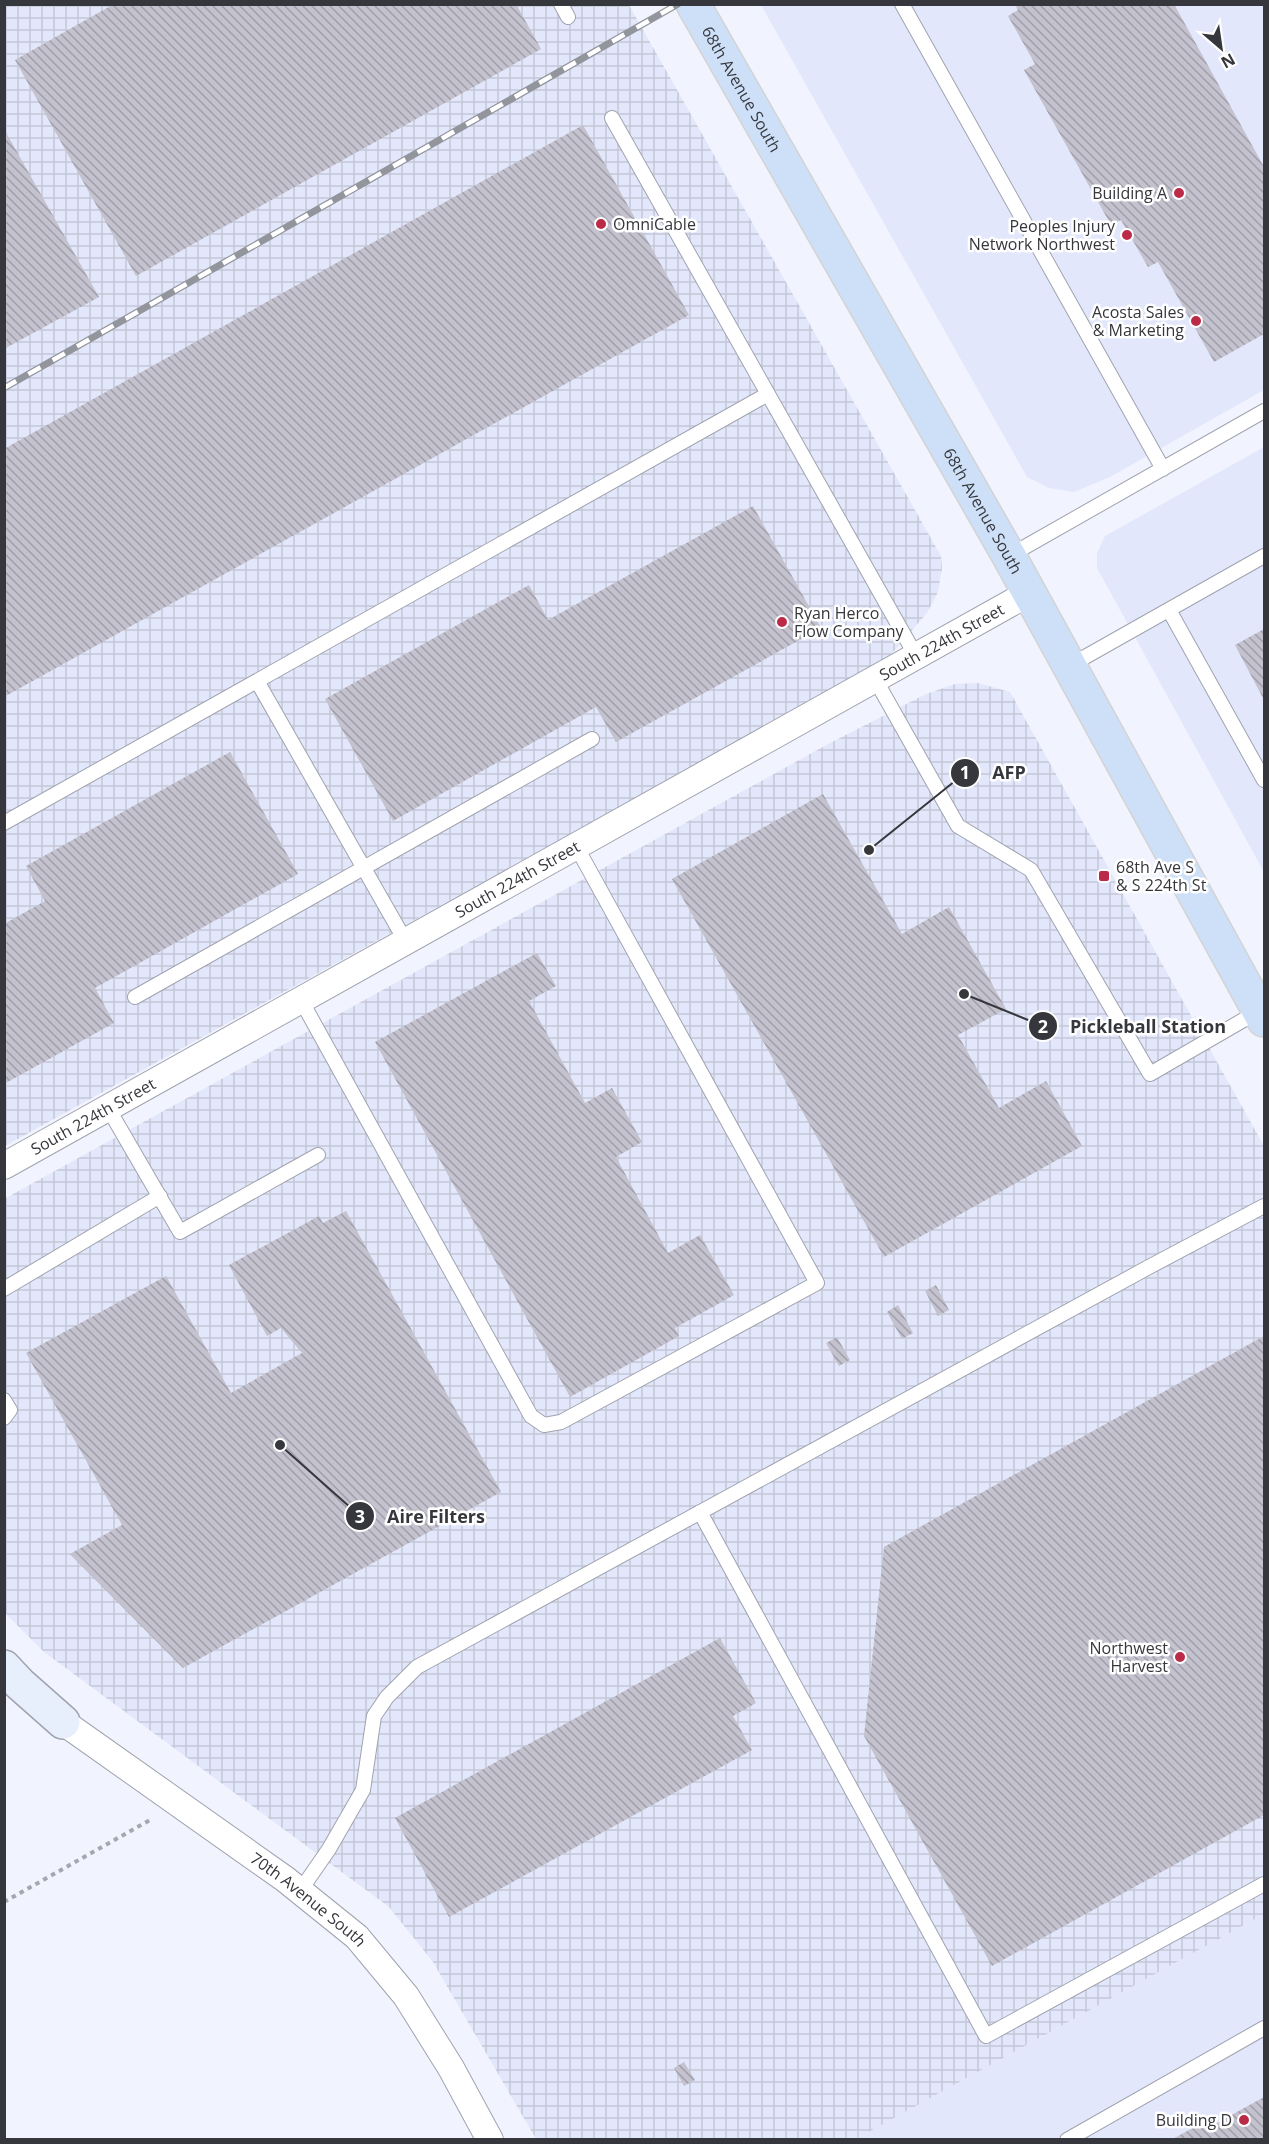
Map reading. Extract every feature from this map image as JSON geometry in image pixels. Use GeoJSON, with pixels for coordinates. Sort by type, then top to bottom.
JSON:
{"type":"FeatureCollection","features":[{"type":"Feature","properties":{"kind":"main road","name":"68th Avenue South"},"geometry":{"type":"LineString","coordinates":[[693,4],[1009,556],[1262,1015]]}},
{"type":"Feature","properties":{"kind":"street","name":"South 224th Street"},"geometry":{"type":"LineString","coordinates":[[4,1166],[1029,593]]}},
{"type":"Feature","properties":{"kind":"street"},"geometry":{"type":"LineString","coordinates":[[4,1667],[63,1722]]}},
{"type":"Feature","properties":{"kind":"street","name":"70th Avenue South"},"geometry":{"type":"LineString","coordinates":[[63,1722],[300,1891],[357,1937],[406,1995],[452,2068],[490,2139]]}},
{"type":"Feature","properties":{"kind":"lane"},"geometry":{"type":"LineString","coordinates":[[561,4],[568,17]]}},
{"type":"Feature","properties":{"kind":"lane"},"geometry":{"type":"LineString","coordinates":[[902,4],[1162,469]]}},
{"type":"Feature","properties":{"kind":"lane"},"geometry":{"type":"LineString","coordinates":[[612,118],[916,656]]}},
{"type":"Feature","properties":{"kind":"lane"},"geometry":{"type":"LineString","coordinates":[[4,823],[768,394]]}},
{"type":"Feature","properties":{"kind":"lane"},"geometry":{"type":"LineString","coordinates":[[1009,556],[1264,411]]}},
{"type":"Feature","properties":{"kind":"lane"},"geometry":{"type":"LineString","coordinates":[[1070,666],[1264,556]]}},
{"type":"Feature","properties":{"kind":"lane"},"geometry":{"type":"LineString","coordinates":[[1169,610],[1264,780]]}},
{"type":"Feature","properties":{"kind":"lane"},"geometry":{"type":"LineString","coordinates":[[875,679],[958,826],[1031,870],[1150,1074],[1262,1015]]}},
{"type":"Feature","properties":{"kind":"lane"},"geometry":{"type":"LineString","coordinates":[[257,681],[405,942]]}},
{"type":"Feature","properties":{"kind":"lane"},"geometry":{"type":"LineString","coordinates":[[135,997],[592,739]]}},
{"type":"Feature","properties":{"kind":"lane"},"geometry":{"type":"LineString","coordinates":[[301,1000],[531,1416],[544,1425],[561,1422],[817,1283],[576,846]]}},
{"type":"Feature","properties":{"kind":"lane"},"geometry":{"type":"LineString","coordinates":[[108,1108],[180,1232],[318,1155]]}},
{"type":"Feature","properties":{"kind":"lane"},"geometry":{"type":"LineString","coordinates":[[4,1289],[160,1196]]}},
{"type":"Feature","properties":{"kind":"lane"},"geometry":{"type":"LineString","coordinates":[[300,1891],[329,1849],[363,1790],[374,1716],[387,1697],[417,1667],[1264,1206]]}},
{"type":"Feature","properties":{"kind":"lane"},"geometry":{"type":"LineString","coordinates":[[4,1400],[10,1410],[4,1418]]}},
{"type":"Feature","properties":{"kind":"lane"},"geometry":{"type":"LineString","coordinates":[[700,1512],[986,2036],[1264,1884]]}},
{"type":"Feature","properties":{"kind":"lane"},"geometry":{"type":"LineString","coordinates":[[1067,2139],[1264,2028]]}},
{"type":"Feature","properties":{"kind":"path"},"geometry":{"type":"LineString","coordinates":[[4,1902],[180,1804]]}},
{"type":"Feature","properties":{"kind":"shaded area"},"geometry":{"type":"Polygon","coordinates":[[[5,5],[629,5],[941,556],[942,568],[938,592],[927,613],[887,659],[5,1146],[5,5]]]}},
{"type":"Feature","properties":{"kind":"shaded area"},"geometry":{"type":"Polygon","coordinates":[[[761,5],[1264,5],[1264,390],[1110,477],[1074,492],[1049,488],[1027,477],[761,5]]]}},
{"type":"Feature","properties":{"kind":"shaded area"},"geometry":{"type":"Polygon","coordinates":[[[1264,447],[1264,872],[1097,568],[1097,553],[1105,536],[1264,447]]]}},
{"type":"Feature","properties":{"kind":"shaded area"},"geometry":{"type":"Polygon","coordinates":[[[978,683],[1010,692],[1264,1146],[1264,1914],[856,2139],[536,2139],[433,1962],[389,1907],[44,1652],[5,1613],[4,1199],[830,743],[926,694],[955,684],[978,683]]]}},
{"type":"Feature","properties":{"kind":"shaded area"},"geometry":{"type":"Polygon","coordinates":[[[1264,1914],[1264,2139],[856,2139],[1264,1914]]]}},
{"type":"Feature","properties":{"kind":"building"},"geometry":{"type":"Polygon","coordinates":[[[114,4],[516,4],[541,49],[136,276],[15,60],[114,4]]]}},
{"type":"Feature","properties":{"kind":"building","name":"Building A"},"geometry":{"type":"Polygon","coordinates":[[[1015,4],[1174,4],[1264,167],[1264,334],[1214,362],[1158,262],[1148,267],[1121,220],[1111,225],[1024,70],[1035,64],[1008,16],[1018,10],[1015,4]]]}},
{"type":"Feature","properties":{"kind":"building"},"geometry":{"type":"Polygon","coordinates":[[[583,125],[689,315],[4,697],[4,449],[583,125]]]}},
{"type":"Feature","properties":{"kind":"building"},"geometry":{"type":"Polygon","coordinates":[[[4,129],[99,297],[4,349],[4,129]]]}},
{"type":"Feature","properties":{"kind":"building"},"geometry":{"type":"Polygon","coordinates":[[[753,506],[821,628],[616,742],[596,707],[393,821],[325,699],[529,585],[548,620],[753,506]]]}},
{"type":"Feature","properties":{"kind":"building"},"geometry":{"type":"Polygon","coordinates":[[[1264,629],[1264,700],[1235,645],[1264,629]]]}},
{"type":"Feature","properties":{"kind":"building"},"geometry":{"type":"Polygon","coordinates":[[[230,752],[298,874],[95,988],[114,1023],[4,1084],[4,924],[45,901],[26,866],[230,752]]]}},
{"type":"Feature","properties":{"kind":"building"},"geometry":{"type":"Polygon","coordinates":[[[823,794],[902,934],[949,907],[1006,1009],[958,1035],[999,1108],[1046,1081],[1082,1146],[884,1257],[672,879],[823,794]]]}},
{"type":"Feature","properties":{"kind":"building"},"geometry":{"type":"Polygon","coordinates":[[[537,953],[556,986],[529,1001],[585,1103],[612,1088],[642,1142],[616,1157],[668,1253],[700,1235],[734,1295],[675,1328],[679,1336],[570,1397],[375,1042],[537,953]]]}},
{"type":"Feature","properties":{"kind":"building"},"geometry":{"type":"Polygon","coordinates":[[[346,1211],[501,1492],[183,1668],[70,1554],[122,1525],[26,1353],[166,1276],[231,1393],[302,1353],[281,1328],[267,1336],[229,1265],[319,1216],[323,1223],[346,1211]]]}},
{"type":"Feature","properties":{"kind":"building"},"geometry":{"type":"Polygon","coordinates":[[[936,1285],[949,1310],[938,1316],[925,1291],[936,1285]]]}},
{"type":"Feature","properties":{"kind":"building"},"geometry":{"type":"Polygon","coordinates":[[[898,1305],[913,1333],[902,1339],[887,1312],[898,1305]]]}},
{"type":"Feature","properties":{"kind":"building"},"geometry":{"type":"Polygon","coordinates":[[[1264,1336],[1264,1815],[992,1966],[864,1736],[884,1547],[1264,1336]]]}},
{"type":"Feature","properties":{"kind":"building"},"geometry":{"type":"Polygon","coordinates":[[[837,1337],[850,1360],[839,1366],[826,1343],[837,1337]]]}},
{"type":"Feature","properties":{"kind":"building"},"geometry":{"type":"Polygon","coordinates":[[[720,1638],[756,1703],[733,1716],[752,1750],[449,1917],[395,1818],[720,1638]]]}},
{"type":"Feature","properties":{"kind":"building"},"geometry":{"type":"Polygon","coordinates":[[[684,2062],[695,2080],[684,2086],[674,2068],[684,2062]]]}},
{"type":"Feature","properties":{"kind":"building","name":"Building D"},"geometry":{"type":"Polygon","coordinates":[[[1264,2097],[1264,2140],[1171,2140],[1214,2116],[1217,2123],[1264,2097]]]}},
{"type":"Feature","properties":{"kind":"railway"},"geometry":{"type":"LineString","coordinates":[[4,388],[678,4]]}},
{"type":"Feature","properties":{"kind":"place","name":"Building A"},"geometry":{"type":"Point","coordinates":[1179,193]}},
{"type":"Feature","properties":{"kind":"place","name":"OmniCable"},"geometry":{"type":"Point","coordinates":[601,224]}},
{"type":"Feature","properties":{"kind":"place","name":"Peoples Injury Network Northwest"},"geometry":{"type":"Point","coordinates":[1127,235]}},
{"type":"Feature","properties":{"kind":"place","name":"Acosta Sales & Marketing"},"geometry":{"type":"Point","coordinates":[1196,321]}},
{"type":"Feature","properties":{"kind":"place","name":"Ryan Herco Flow Company"},"geometry":{"type":"Point","coordinates":[782,622]}},
{"type":"Feature","properties":{"kind":"place","name":"AFP"},"geometry":{"type":"Point","coordinates":[869,850]}},
{"type":"Feature","properties":{"kind":"place","name":"68th Ave S & S 224th St"},"geometry":{"type":"Point","coordinates":[1104,876]}},
{"type":"Feature","properties":{"kind":"place","name":"Pickleball Station"},"geometry":{"type":"Point","coordinates":[964,994]}},
{"type":"Feature","properties":{"kind":"place","name":"Aire Filters"},"geometry":{"type":"Point","coordinates":[280,1445]}},
{"type":"Feature","properties":{"kind":"place","name":"Northwest Harvest"},"geometry":{"type":"Point","coordinates":[1180,1657]}},
{"type":"Feature","properties":{"kind":"place","name":"Building D"},"geometry":{"type":"Point","coordinates":[1244,2120]}}]}
